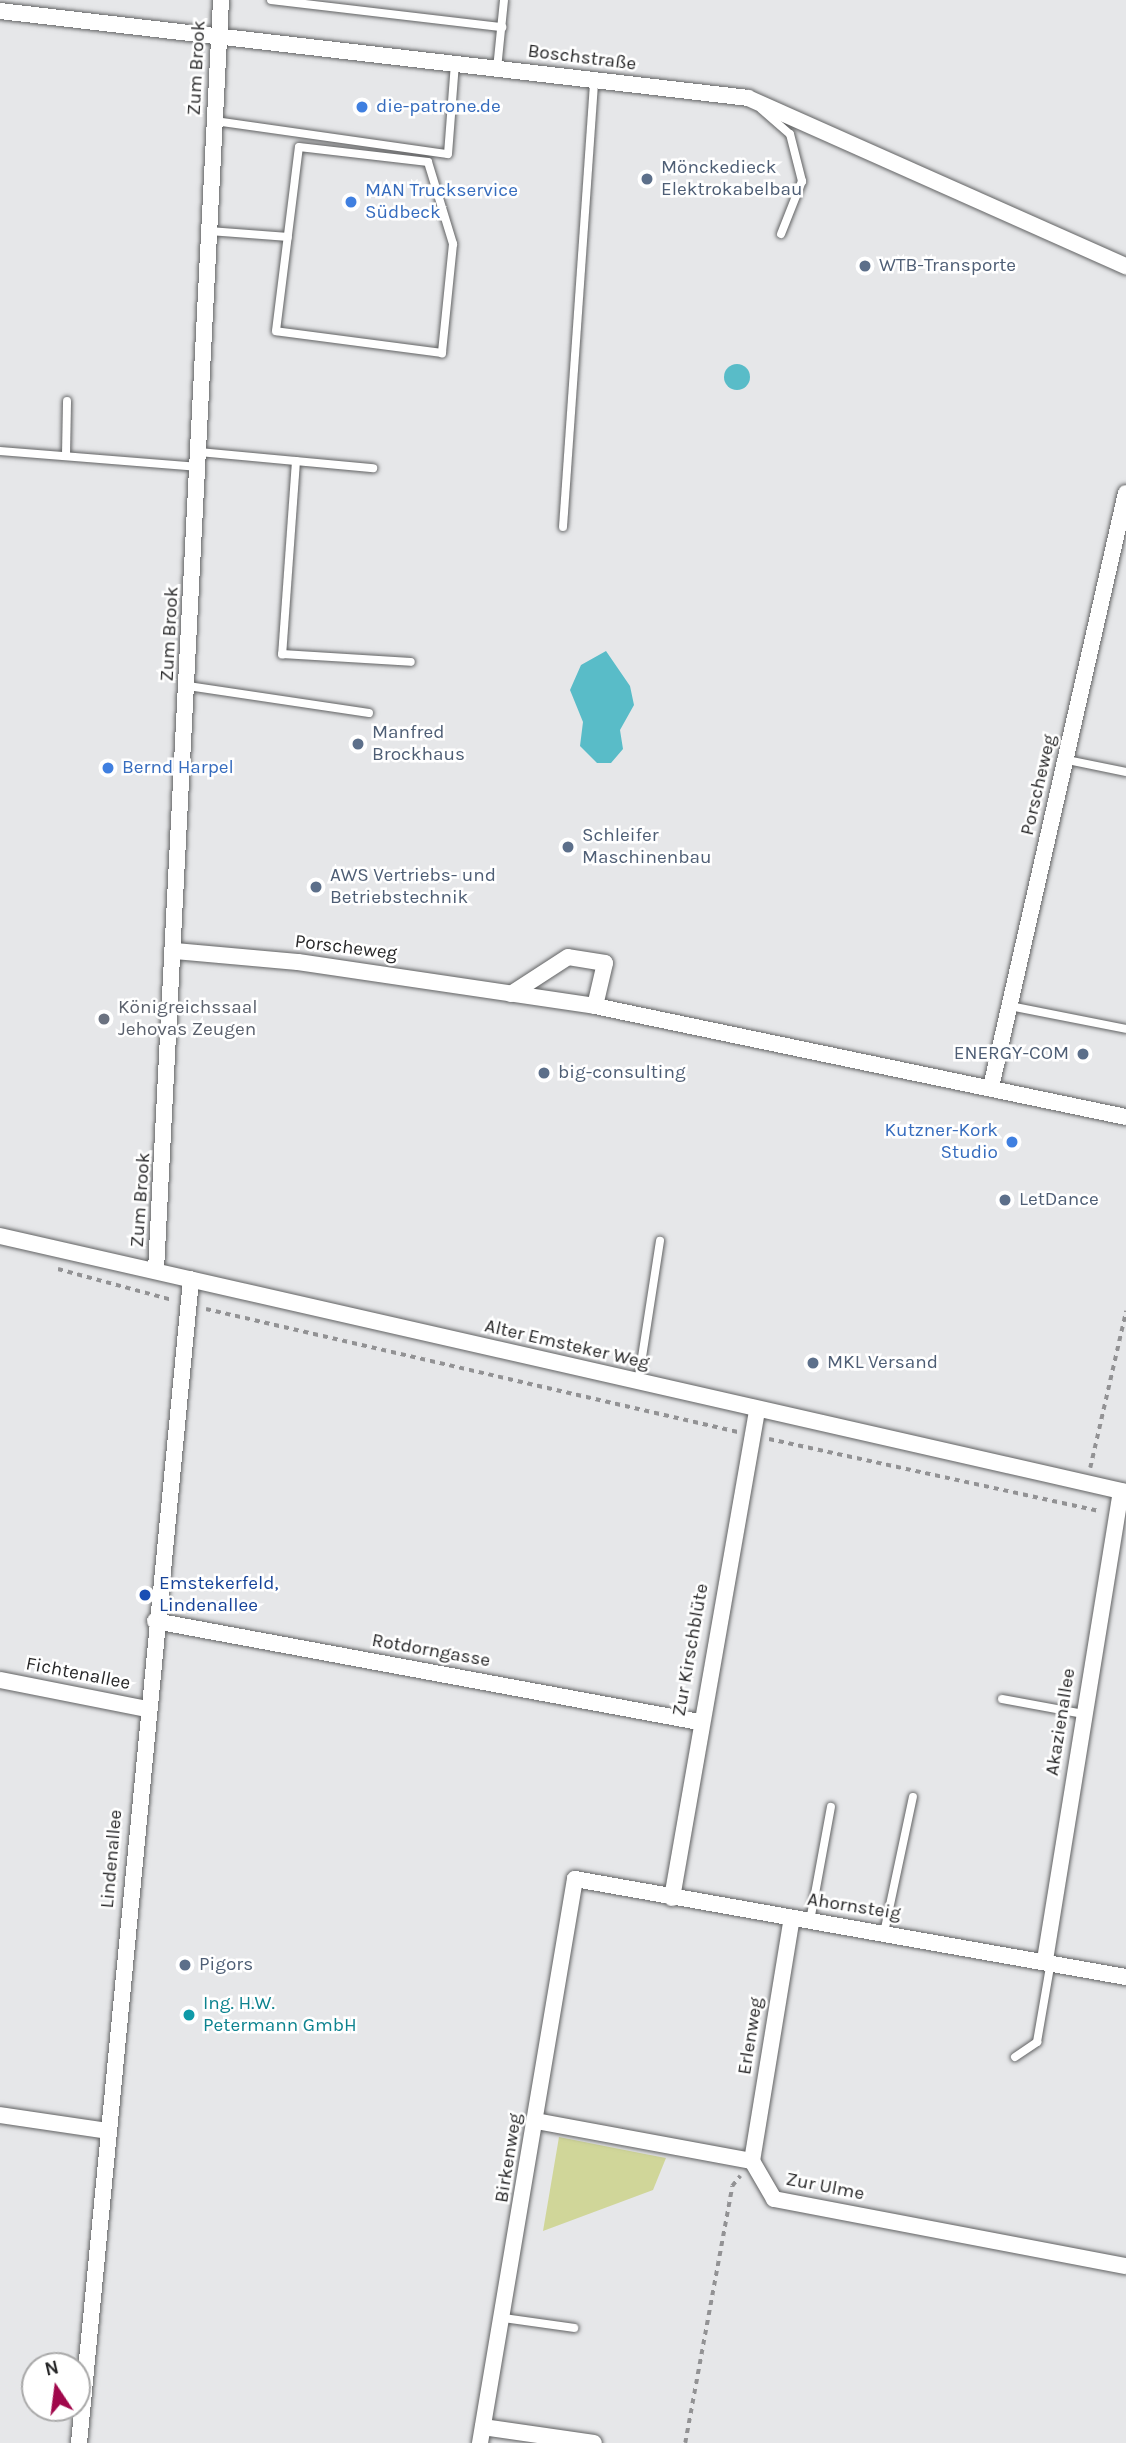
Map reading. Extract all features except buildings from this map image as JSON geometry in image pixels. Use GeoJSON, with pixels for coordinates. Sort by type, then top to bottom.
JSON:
{"type":"FeatureCollection","features":[{"type":"Feature","properties":{"kind":"street","name":"Zum Brook"},"geometry":{"type":"LineString","coordinates":[[156,1270],[175,951],[221,0]]}},
{"type":"Feature","properties":{"kind":"street","name":"Boschstraße"},"geometry":{"type":"LineString","coordinates":[[2,7],[219,36],[748,98],[1126,266]]}},
{"type":"Feature","properties":{"kind":"street","name":"Porscheweg"},"geometry":{"type":"LineString","coordinates":[[991,1087],[1126,493]]}},
{"type":"Feature","properties":{"kind":"street","name":"Porscheweg"},"geometry":{"type":"LineString","coordinates":[[175,951],[595,1006],[991,1087],[1126,1118]]}},
{"type":"Feature","properties":{"kind":"street"},"geometry":{"type":"LineString","coordinates":[[511,994],[568,957],[606,963],[595,1006]]}},
{"type":"Feature","properties":{"kind":"street","name":"Alter Emsteker Weg"},"geometry":{"type":"LineString","coordinates":[[0,1236],[156,1270],[638,1384],[1124,1492]]}},
{"type":"Feature","properties":{"kind":"street","name":"Lindenallee"},"geometry":{"type":"LineString","coordinates":[[79,2443],[155,1622],[191,1279]]}},
{"type":"Feature","properties":{"kind":"street","name":"Zur Kirschblüte"},"geometry":{"type":"LineString","coordinates":[[672,1898],[699,1721],[757,1411]]}},
{"type":"Feature","properties":{"kind":"street","name":"Akazienallee"},"geometry":{"type":"LineString","coordinates":[[1048,1961],[1084,1714],[1117,1515],[1124,1492]]}},
{"type":"Feature","properties":{"kind":"street","name":"Rotdorngasse"},"geometry":{"type":"LineString","coordinates":[[155,1622],[699,1721]]}},
{"type":"Feature","properties":{"kind":"street","name":"Fichtenallee"},"geometry":{"type":"LineString","coordinates":[[0,1680],[147,1709]]}},
{"type":"Feature","properties":{"kind":"street","name":"Ahornsteig"},"geometry":{"type":"LineString","coordinates":[[575,1878],[672,1898],[1048,1961],[1126,1977]]}},
{"type":"Feature","properties":{"kind":"street","name":"Birkenweg"},"geometry":{"type":"LineString","coordinates":[[482,2435],[504,2318],[575,1878]]}},
{"type":"Feature","properties":{"kind":"street","name":"Erlenweg"},"geometry":{"type":"LineString","coordinates":[[752,2161],[792,1918]]}},
{"type":"Feature","properties":{"kind":"street"},"geometry":{"type":"LineString","coordinates":[[0,2115],[108,2131]]}},
{"type":"Feature","properties":{"kind":"street"},"geometry":{"type":"LineString","coordinates":[[536,2121],[752,2161]]}},
{"type":"Feature","properties":{"kind":"street","name":"Zur Ulme"},"geometry":{"type":"LineString","coordinates":[[752,2161],[774,2199],[1126,2266]]}},
{"type":"Feature","properties":{"kind":"street"},"geometry":{"type":"LineString","coordinates":[[482,2435],[594,2443]]}},
{"type":"Feature","properties":{"kind":"lane"},"geometry":{"type":"LineString","coordinates":[[271,0],[502,27]]}},
{"type":"Feature","properties":{"kind":"lane"},"geometry":{"type":"LineString","coordinates":[[497,69],[504,0]]}},
{"type":"Feature","properties":{"kind":"lane"},"geometry":{"type":"LineString","coordinates":[[215,121],[448,154],[456,64]]}},
{"type":"Feature","properties":{"kind":"lane"},"geometry":{"type":"LineString","coordinates":[[564,527],[594,80]]}},
{"type":"Feature","properties":{"kind":"lane"},"geometry":{"type":"LineString","coordinates":[[748,98],[790,134],[802,181],[781,234]]}},
{"type":"Feature","properties":{"kind":"lane"},"geometry":{"type":"LineString","coordinates":[[299,147],[428,162],[453,244],[442,353],[276,331],[288,237],[299,147]]}},
{"type":"Feature","properties":{"kind":"lane"},"geometry":{"type":"LineString","coordinates":[[210,231],[288,237]]}},
{"type":"Feature","properties":{"kind":"lane"},"geometry":{"type":"LineString","coordinates":[[66,455],[67,401]]}},
{"type":"Feature","properties":{"kind":"lane"},"geometry":{"type":"LineString","coordinates":[[0,451],[199,460],[296,461],[373,468]]}},
{"type":"Feature","properties":{"kind":"lane"},"geometry":{"type":"LineString","coordinates":[[296,461],[282,654],[411,662]]}},
{"type":"Feature","properties":{"kind":"lane"},"geometry":{"type":"LineString","coordinates":[[188,686],[369,713]]}},
{"type":"Feature","properties":{"kind":"lane"},"geometry":{"type":"LineString","coordinates":[[1067,760],[1126,772]]}},
{"type":"Feature","properties":{"kind":"lane"},"geometry":{"type":"LineString","coordinates":[[1010,1006],[1126,1029]]}},
{"type":"Feature","properties":{"kind":"lane"},"geometry":{"type":"LineString","coordinates":[[638,1384],[660,1241]]}},
{"type":"Feature","properties":{"kind":"lane"},"geometry":{"type":"LineString","coordinates":[[1002,1699],[1084,1714]]}},
{"type":"Feature","properties":{"kind":"lane"},"geometry":{"type":"LineString","coordinates":[[884,1933],[912,1797]]}},
{"type":"Feature","properties":{"kind":"lane"},"geometry":{"type":"LineString","coordinates":[[810,1921],[831,1807]]}},
{"type":"Feature","properties":{"kind":"lane"},"geometry":{"type":"LineString","coordinates":[[1015,2057],[1037,2042],[1048,1961]]}},
{"type":"Feature","properties":{"kind":"lane"},"geometry":{"type":"LineString","coordinates":[[504,2318],[574,2328]]}},
{"type":"Feature","properties":{"kind":"path"},"geometry":{"type":"LineString","coordinates":[[54,1268],[189,1305],[752,1436],[1117,1515]]}},
{"type":"Feature","properties":{"kind":"path"},"geometry":{"type":"LineString","coordinates":[[1086,1483],[1126,1311]]}},
{"type":"Feature","properties":{"kind":"path"},"geometry":{"type":"LineString","coordinates":[[685,2443],[732,2186],[752,2161]]}},
{"type":"Feature","properties":{"kind":"green space"},"geometry":{"type":"Polygon","coordinates":[[[559,2137],[666,2158],[653,2190],[543,2231],[559,2137]]]}},
{"type":"Feature","properties":{"kind":"water"},"geometry":{"type":"Polygon","coordinates":[[[737,364],[746,368],[750,377],[746,386],[737,390],[728,386],[724,377],[728,368],[737,364]]]}},
{"type":"Feature","properties":{"kind":"water"},"geometry":{"type":"Polygon","coordinates":[[[606,651],[630,686],[634,705],[620,730],[623,749],[611,763],[597,763],[580,746],[583,722],[570,690],[581,665],[606,651]]]}},
{"type":"Feature","properties":{"kind":"place","name":"die-patrone.de"},"geometry":{"type":"Point","coordinates":[362,107]}},
{"type":"Feature","properties":{"kind":"place","name":"Mönckedieck Elektrokabelbau"},"geometry":{"type":"Point","coordinates":[647,179]}},
{"type":"Feature","properties":{"kind":"place","name":"MAN Truckservice Südbeck"},"geometry":{"type":"Point","coordinates":[351,202]}},
{"type":"Feature","properties":{"kind":"place","name":"WTB-Transporte"},"geometry":{"type":"Point","coordinates":[865,266]}},
{"type":"Feature","properties":{"kind":"place","name":"Manfred Brockhaus"},"geometry":{"type":"Point","coordinates":[358,744]}},
{"type":"Feature","properties":{"kind":"place","name":"Bernd Harpel"},"geometry":{"type":"Point","coordinates":[108,768]}},
{"type":"Feature","properties":{"kind":"place","name":"Schleifer Maschinenbau"},"geometry":{"type":"Point","coordinates":[568,847]}},
{"type":"Feature","properties":{"kind":"place","name":"AWS Vertriebs- und Betriebstechnik"},"geometry":{"type":"Point","coordinates":[316,887]}},
{"type":"Feature","properties":{"kind":"place","name":"Königreichssaal Jehovas Zeugen"},"geometry":{"type":"Point","coordinates":[104,1019]}},
{"type":"Feature","properties":{"kind":"place","name":"ENERGY-COM"},"geometry":{"type":"Point","coordinates":[1083,1054]}},
{"type":"Feature","properties":{"kind":"place","name":"big-consulting"},"geometry":{"type":"Point","coordinates":[544,1073]}},
{"type":"Feature","properties":{"kind":"place","name":"Kutzner-Kork Studio"},"geometry":{"type":"Point","coordinates":[1012,1142]}},
{"type":"Feature","properties":{"kind":"place","name":"LetDance"},"geometry":{"type":"Point","coordinates":[1005,1200]}},
{"type":"Feature","properties":{"kind":"place","name":"MKL Versand"},"geometry":{"type":"Point","coordinates":[813,1363]}},
{"type":"Feature","properties":{"kind":"place","name":"Emstekerfeld, Lindenallee"},"geometry":{"type":"Point","coordinates":[145,1595]}},
{"type":"Feature","properties":{"kind":"place","name":"Pigors"},"geometry":{"type":"Point","coordinates":[185,1965]}},
{"type":"Feature","properties":{"kind":"place","name":"Ing. H.W. Petermann GmbH"},"geometry":{"type":"Point","coordinates":[189,2015]}}]}
